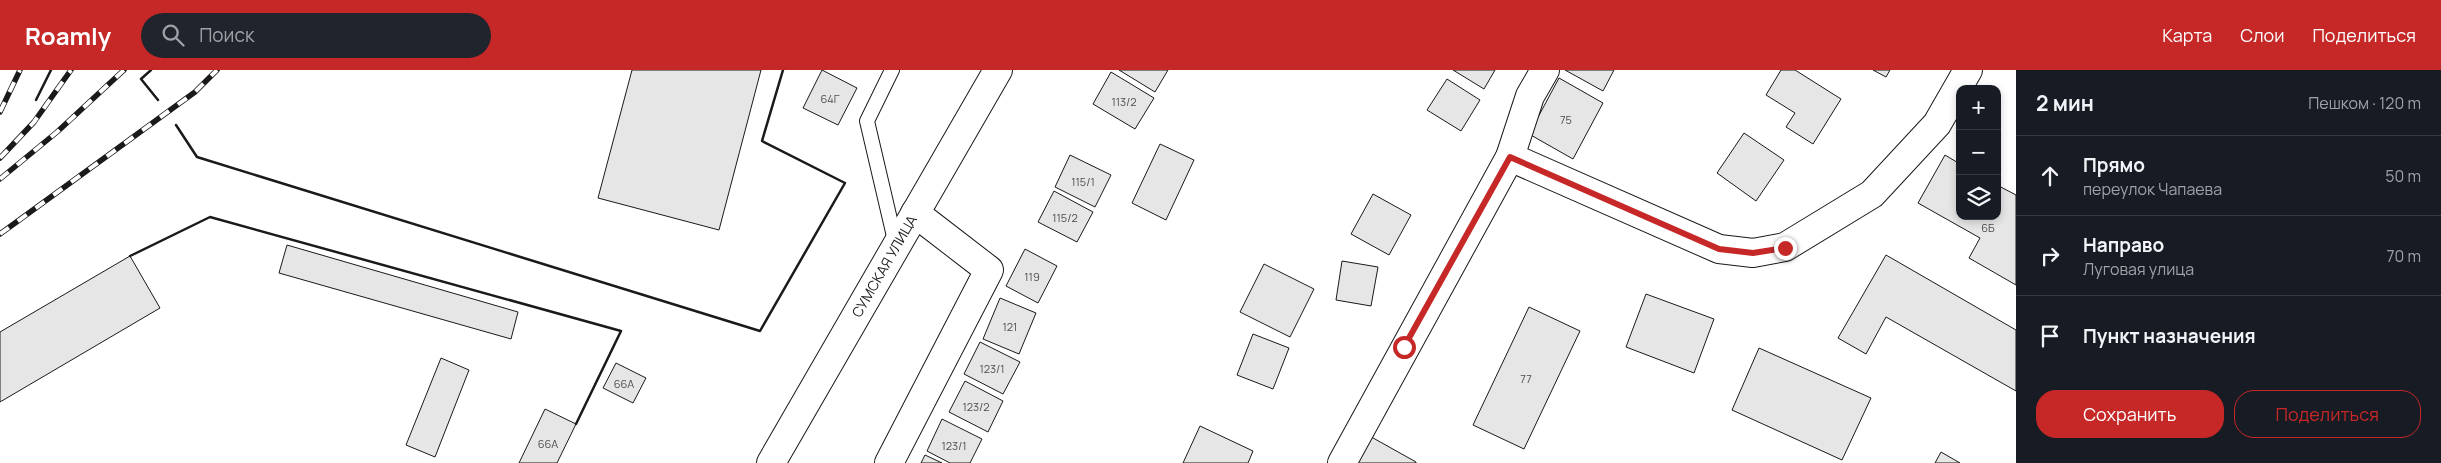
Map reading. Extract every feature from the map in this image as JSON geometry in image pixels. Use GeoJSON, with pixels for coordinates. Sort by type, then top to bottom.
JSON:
{"type":"FeatureCollection","features":[{"type":"Feature","properties":{"kind":"street","name":"СУМСКАЯ УЛИЦА"},"geometry":{"type":"LineString","coordinates":[[771,463],[998,70]]}},
{"type":"Feature","properties":{"kind":"street"},"geometry":{"type":"LineString","coordinates":[[1342,463],[1510,157],[1530,96],[1545,70]]}},
{"type":"Feature","properties":{"kind":"street"},"geometry":{"type":"LineString","coordinates":[[1510,157],[1719,249],[1753,253],[1785,248],[1872,194],[1937,124],[1968,70]]}},
{"type":"Feature","properties":{"kind":"street"},"geometry":{"type":"LineString","coordinates":[[889,463],[988,270],[915,213]]}},
{"type":"Feature","properties":{"kind":"lane"},"geometry":{"type":"LineString","coordinates":[[892,70],[867,120],[896,246]]}},
{"type":"Feature","properties":{"kind":"building"},"geometry":{"type":"Polygon","coordinates":[[[632,70],[761,70],[719,230],[598,198],[632,70]]]}},
{"type":"Feature","properties":{"kind":"building"},"geometry":{"type":"Polygon","coordinates":[[[822,70],[857,88],[838,125],[803,108],[822,70]]]}},
{"type":"Feature","properties":{"kind":"building"},"geometry":{"type":"Polygon","coordinates":[[[1119,70],[1168,70],[1155,92],[1119,70]]]}},
{"type":"Feature","properties":{"kind":"building"},"geometry":{"type":"Polygon","coordinates":[[[1453,70],[1495,70],[1484,89],[1453,70]]]}},
{"type":"Feature","properties":{"kind":"building"},"geometry":{"type":"Polygon","coordinates":[[[1565,70],[1614,70],[1603,91],[1565,70]]]}},
{"type":"Feature","properties":{"kind":"building"},"geometry":{"type":"Polygon","coordinates":[[[1781,70],[1795,70],[1841,99],[1813,144],[1786,127],[1795,113],[1766,95],[1781,70]]]}},
{"type":"Feature","properties":{"kind":"building"},"geometry":{"type":"Polygon","coordinates":[[[1873,70],[1890,70],[1886,77],[1873,70]]]}},
{"type":"Feature","properties":{"kind":"building"},"geometry":{"type":"Polygon","coordinates":[[[1111,72],[1154,98],[1135,129],[1093,104],[1111,72]]]}},
{"type":"Feature","properties":{"kind":"building"},"geometry":{"type":"Polygon","coordinates":[[[1559,78],[1603,103],[1573,159],[1529,134],[1559,78]]]}},
{"type":"Feature","properties":{"kind":"building"},"geometry":{"type":"Polygon","coordinates":[[[1447,79],[1480,100],[1461,131],[1427,110],[1447,79]]]}},
{"type":"Feature","properties":{"kind":"building"},"geometry":{"type":"Polygon","coordinates":[[[1744,133],[1784,160],[1756,201],[1717,173],[1744,133]]]}},
{"type":"Feature","properties":{"kind":"building"},"geometry":{"type":"Polygon","coordinates":[[[1160,144],[1194,160],[1166,220],[1132,203],[1160,144]]]}},
{"type":"Feature","properties":{"kind":"building"},"geometry":{"type":"Polygon","coordinates":[[[1070,155],[1111,175],[1095,207],[1055,187],[1070,155]]]}},
{"type":"Feature","properties":{"kind":"building"},"geometry":{"type":"Polygon","coordinates":[[[1945,155],[1956,162],[1956,220],[2001,220],[2001,187],[2016,195],[2016,285],[1969,258],[1980,238],[1918,203],[1945,155]]]}},
{"type":"Feature","properties":{"kind":"building"},"geometry":{"type":"Polygon","coordinates":[[[1054,191],[1093,212],[1077,242],[1038,222],[1054,191]]]}},
{"type":"Feature","properties":{"kind":"building"},"geometry":{"type":"Polygon","coordinates":[[[1373,194],[1411,215],[1389,255],[1351,234],[1373,194]]]}},
{"type":"Feature","properties":{"kind":"building"},"geometry":{"type":"Polygon","coordinates":[[[287,245],[518,312],[511,339],[279,273],[287,245]]]}},
{"type":"Feature","properties":{"kind":"building"},"geometry":{"type":"Polygon","coordinates":[[[1025,249],[1057,266],[1038,303],[1006,286],[1025,249]]]}},
{"type":"Feature","properties":{"kind":"building"},"geometry":{"type":"Polygon","coordinates":[[[1886,255],[2016,330],[2016,391],[1886,317],[1866,354],[1838,338],[1886,255]]]}},
{"type":"Feature","properties":{"kind":"building"},"geometry":{"type":"Polygon","coordinates":[[[130,256],[160,308],[0,402],[0,332],[130,256]]]}},
{"type":"Feature","properties":{"kind":"building"},"geometry":{"type":"Polygon","coordinates":[[[1342,261],[1378,267],[1371,306],[1336,300],[1342,261]]]}},
{"type":"Feature","properties":{"kind":"building"},"geometry":{"type":"Polygon","coordinates":[[[1264,264],[1314,289],[1290,337],[1240,312],[1264,264]]]}},
{"type":"Feature","properties":{"kind":"building"},"geometry":{"type":"Polygon","coordinates":[[[1646,294],[1714,319],[1694,373],[1626,347],[1646,294]]]}},
{"type":"Feature","properties":{"kind":"building"},"geometry":{"type":"Polygon","coordinates":[[[1000,298],[1036,313],[1019,354],[983,339],[1000,298]]]}},
{"type":"Feature","properties":{"kind":"building"},"geometry":{"type":"Polygon","coordinates":[[[1529,307],[1580,331],[1524,449],[1473,425],[1529,307]]]}},
{"type":"Feature","properties":{"kind":"building"},"geometry":{"type":"Polygon","coordinates":[[[1253,334],[1289,348],[1273,389],[1237,375],[1253,334]]]}},
{"type":"Feature","properties":{"kind":"building"},"geometry":{"type":"Polygon","coordinates":[[[980,342],[1020,362],[1003,394],[964,374],[980,342]]]}},
{"type":"Feature","properties":{"kind":"building"},"geometry":{"type":"Polygon","coordinates":[[[1759,348],[1871,398],[1842,460],[1732,410],[1759,348]]]}},
{"type":"Feature","properties":{"kind":"building"},"geometry":{"type":"Polygon","coordinates":[[[441,358],[469,370],[435,457],[406,445],[441,358]]]}},
{"type":"Feature","properties":{"kind":"building"},"geometry":{"type":"Polygon","coordinates":[[[616,363],[646,378],[633,403],[603,388],[616,363]]]}},
{"type":"Feature","properties":{"kind":"building"},"geometry":{"type":"Polygon","coordinates":[[[965,381],[1003,401],[988,432],[949,412],[965,381]]]}},
{"type":"Feature","properties":{"kind":"building"},"geometry":{"type":"Polygon","coordinates":[[[545,409],[576,424],[557,463],[519,463],[545,409]]]}},
{"type":"Feature","properties":{"kind":"building"},"geometry":{"type":"Polygon","coordinates":[[[942,419],[982,439],[970,463],[950,463],[927,451],[942,419]]]}},
{"type":"Feature","properties":{"kind":"building"},"geometry":{"type":"Polygon","coordinates":[[[1200,426],[1253,451],[1248,463],[1183,463],[1200,426]]]}},
{"type":"Feature","properties":{"kind":"building"},"geometry":{"type":"Polygon","coordinates":[[[1366,434],[1416,462],[1416,463],[1349,463],[1366,434]]]}},
{"type":"Feature","properties":{"kind":"building"},"geometry":{"type":"Polygon","coordinates":[[[1941,452],[1960,463],[1935,463],[1941,452]]]}},
{"type":"Feature","properties":{"kind":"building"},"geometry":{"type":"Polygon","coordinates":[[[925,455],[942,463],[921,463],[925,455]]]}},
{"type":"Feature","properties":{"kind":"railway"},"geometry":{"type":"LineString","coordinates":[[0,112],[20,70]]}},
{"type":"Feature","properties":{"kind":"railway"},"geometry":{"type":"LineString","coordinates":[[0,158],[34,122],[71,70]]}},
{"type":"Feature","properties":{"kind":"railway"},"geometry":{"type":"LineString","coordinates":[[0,179],[57,132],[124,70]]}},
{"type":"Feature","properties":{"kind":"railway"},"geometry":{"type":"LineString","coordinates":[[0,234],[195,92],[217,70]]}},
{"type":"Feature","properties":{"kind":"wall"},"geometry":{"type":"LineString","coordinates":[[36,100],[51,70]]}},
{"type":"Feature","properties":{"kind":"wall"},"geometry":{"type":"LineString","coordinates":[[151,70],[141,79],[158,100]]}},
{"type":"Feature","properties":{"kind":"wall"},"geometry":{"type":"LineString","coordinates":[[176,125],[197,157],[760,331],[845,183],[762,141],[783,70]]}},
{"type":"Feature","properties":{"kind":"wall"},"geometry":{"type":"LineString","coordinates":[[130,256],[210,217],[621,331],[576,424]]}},
{"type":"Feature","properties":{"kind":"route"},"geometry":{"type":"LineString","coordinates":[[1404,347],[1510,157],[1719,249],[1753,253],[1785,248]]}}]}
